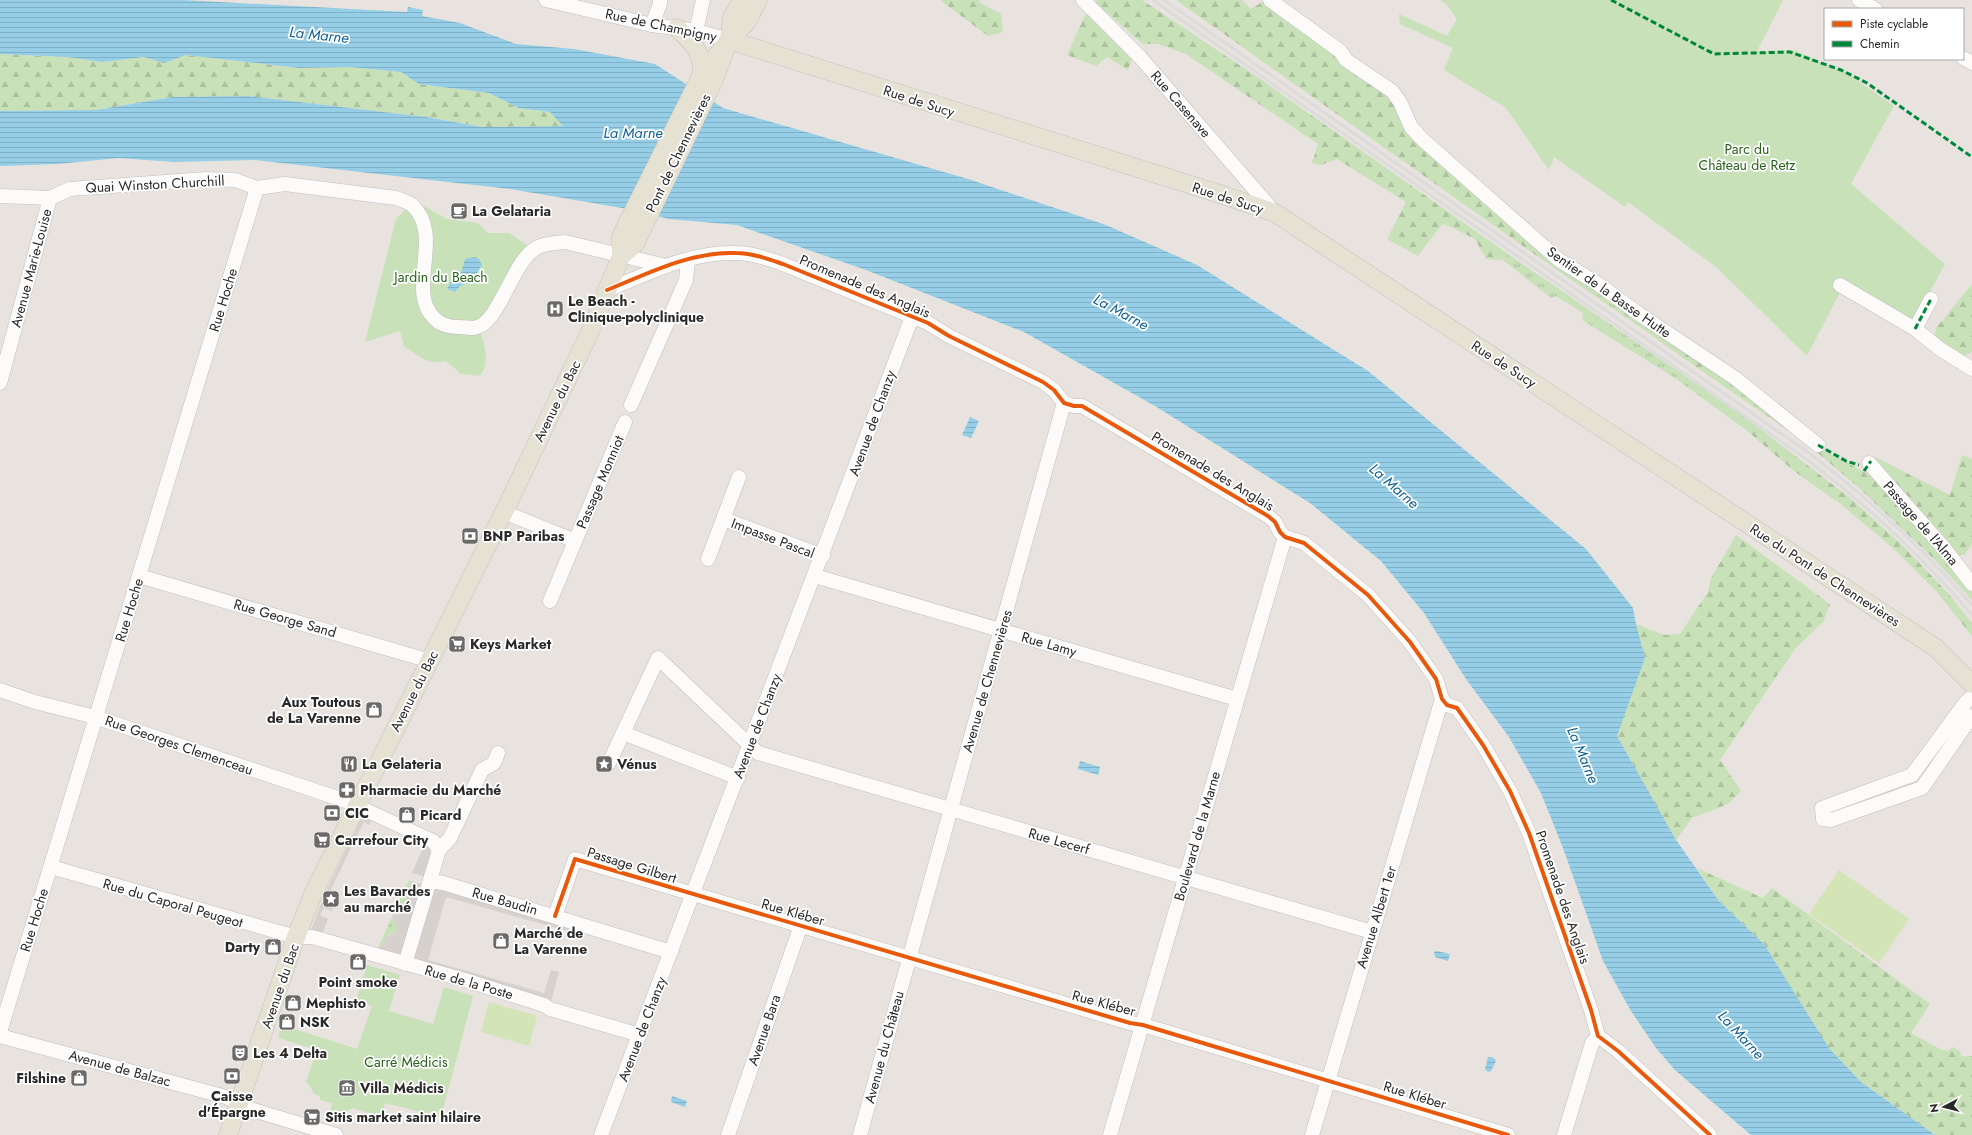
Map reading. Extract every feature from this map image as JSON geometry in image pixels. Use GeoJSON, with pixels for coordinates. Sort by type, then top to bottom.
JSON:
{"type":"FeatureCollection","features":[{"type":"Feature","properties":{"kind":"main road"},"geometry":{"type":"LineString","coordinates":[[728,40],[732,17],[743,0]]}},
{"type":"Feature","properties":{"kind":"main road","name":"Pont de Chennevières"},"geometry":{"type":"LineString","coordinates":[[621,256],[621,238],[635,225],[728,40],[747,22],[758,0]]}},
{"type":"Feature","properties":{"kind":"main road"},"geometry":{"type":"LineString","coordinates":[[677,28],[693,44],[699,53],[708,78]]}},
{"type":"Feature","properties":{"kind":"main road","name":"Rue de Sucy"},"geometry":{"type":"LineString","coordinates":[[728,40],[1220,194],[1275,213],[1671,474]]}},
{"type":"Feature","properties":{"kind":"main road","name":"Avenue du Bac"},"geometry":{"type":"LineString","coordinates":[[228,1135],[296,937],[314,892],[504,512],[590,334],[621,256]]}},
{"type":"Feature","properties":{"kind":"main road","name":"Rue du Pont de Chennevières"},"geometry":{"type":"LineString","coordinates":[[1671,474],[1936,648],[1972,684]]}},
{"type":"Feature","properties":{"kind":"street","name":"Rue de Champigny"},"geometry":{"type":"LineString","coordinates":[[546,0],[652,24],[696,31],[728,40]]}},
{"type":"Feature","properties":{"kind":"street"},"geometry":{"type":"LineString","coordinates":[[652,24],[660,4],[660,0]]}},
{"type":"Feature","properties":{"kind":"street"},"geometry":{"type":"LineString","coordinates":[[696,31],[703,0]]}},
{"type":"Feature","properties":{"kind":"street","name":"Rue Casenave"},"geometry":{"type":"LineString","coordinates":[[1083,0],[1140,57],[1275,213]]}},
{"type":"Feature","properties":{"kind":"street","name":"Sentier de la Basse Hutte"},"geometry":{"type":"LineString","coordinates":[[1270,0],[1340,51],[1346,60],[1392,92],[1400,102],[1411,127],[1422,139],[1559,260],[1598,284],[1639,314],[1734,378],[1818,445]]}},
{"type":"Feature","properties":{"kind":"street"},"geometry":{"type":"LineString","coordinates":[[1859,0],[1873,8]]}},
{"type":"Feature","properties":{"kind":"street","name":"Quai Winston Churchill"},"geometry":{"type":"LineString","coordinates":[[0,196],[50,198],[70,189],[206,179],[235,180],[257,188],[285,184],[366,193],[396,198],[412,205],[422,219],[426,236],[423,289],[425,301],[433,318],[440,323],[454,327],[475,328],[493,315],[520,264],[536,248],[552,243],[565,242],[621,256]]}},
{"type":"Feature","properties":{"kind":"street","name":"Rue Hoche"},"geometry":{"type":"LineString","coordinates":[[0,1032],[257,188]]}},
{"type":"Feature","properties":{"kind":"street","name":"Avenue Marie-Louise"},"geometry":{"type":"LineString","coordinates":[[0,383],[3,363],[50,198]]}},
{"type":"Feature","properties":{"kind":"street","name":"Promenade des Anglais"},"geometry":{"type":"LineString","coordinates":[[607,290],[666,266],[713,254],[736,252],[760,256],[912,317],[1043,382],[1054,390],[1064,403],[1074,406],[1082,406],[1268,516],[1275,522],[1280,532],[1285,537]]}},
{"type":"Feature","properties":{"kind":"street","name":"Promenade des Anglais"},"geometry":{"type":"LineString","coordinates":[[621,256],[666,266]]}},
{"type":"Feature","properties":{"kind":"street"},"geometry":{"type":"LineString","coordinates":[[631,405],[686,280],[688,260]]}},
{"type":"Feature","properties":{"kind":"street"},"geometry":{"type":"LineString","coordinates":[[1840,285],[1915,329],[1940,349],[1972,369]]}},
{"type":"Feature","properties":{"kind":"street"},"geometry":{"type":"LineString","coordinates":[[1915,329],[1931,299]]}},
{"type":"Feature","properties":{"kind":"street","name":"Avenue de Chanzy"},"geometry":{"type":"LineString","coordinates":[[601,1135],[823,556],[912,317]]}},
{"type":"Feature","properties":{"kind":"street","name":"Avenue de Chennevières"},"geometry":{"type":"LineString","coordinates":[[909,958],[1064,403]]}},
{"type":"Feature","properties":{"kind":"street","name":"Passage Monniot"},"geometry":{"type":"LineString","coordinates":[[550,601],[625,422]]}},
{"type":"Feature","properties":{"kind":"street","name":"Passage de l'Alma"},"geometry":{"type":"LineString","coordinates":[[1866,466],[1944,548],[1972,584]]}},
{"type":"Feature","properties":{"kind":"street","name":"Impasse Pascal"},"geometry":{"type":"LineString","coordinates":[[708,559],[739,477]]}},
{"type":"Feature","properties":{"kind":"street","name":"Passage Monniot"},"geometry":{"type":"LineString","coordinates":[[504,512],[575,541]]}},
{"type":"Feature","properties":{"kind":"street","name":"Impasse Pascal"},"geometry":{"type":"LineString","coordinates":[[724,519],[823,556]]}},
{"type":"Feature","properties":{"kind":"street"},"geometry":{"type":"LineString","coordinates":[[1285,537],[1304,543],[1368,595],[1414,648],[1436,679],[1442,699]]}},
{"type":"Feature","properties":{"kind":"street","name":"Boulevard de la Marne"},"geometry":{"type":"LineString","coordinates":[[1110,1135],[1285,537]]}},
{"type":"Feature","properties":{"kind":"street","name":"Rue George Sand"},"geometry":{"type":"LineString","coordinates":[[139,576],[430,661]]}},
{"type":"Feature","properties":{"kind":"street","name":"Rue Lamy"},"geometry":{"type":"LineString","coordinates":[[815,576],[1237,699]]}},
{"type":"Feature","properties":{"kind":"street"},"geometry":{"type":"LineString","coordinates":[[609,764],[658,658],[749,746]]}},
{"type":"Feature","properties":{"kind":"street","name":"Rue Georges Clemenceau"},"geometry":{"type":"LineString","coordinates":[[0,690],[35,702],[95,717],[357,806],[433,841],[439,850]]}},
{"type":"Feature","properties":{"kind":"street"},"geometry":{"type":"LineString","coordinates":[[1972,697],[1966,702],[1912,775],[1822,808],[1823,820],[1831,820],[1922,788],[1972,716]]}},
{"type":"Feature","properties":{"kind":"street","name":"Promenade des Anglais"},"geometry":{"type":"LineString","coordinates":[[1442,699],[1447,705],[1457,708],[1483,745],[1510,791],[1529,833],[1591,1010],[1598,1036]]}},
{"type":"Feature","properties":{"kind":"street","name":"Avenue Albert 1er"},"geometry":{"type":"LineString","coordinates":[[1312,1135],[1327,1080],[1442,699]]}},
{"type":"Feature","properties":{"kind":"street"},"geometry":{"type":"LineString","coordinates":[[623,733],[738,778]]}},
{"type":"Feature","properties":{"kind":"street","name":"Rue Lecerf"},"geometry":{"type":"LineString","coordinates":[[749,746],[758,753],[1372,932]]}},
{"type":"Feature","properties":{"kind":"street"},"geometry":{"type":"LineString","coordinates":[[404,964],[439,850],[450,838],[482,770],[494,763],[498,753]]}},
{"type":"Feature","properties":{"kind":"street","name":"Passage Gilbert"},"geometry":{"type":"LineString","coordinates":[[556,916],[576,859],[693,895]]}},
{"type":"Feature","properties":{"kind":"street","name":"Rue du Caporal Peugeot"},"geometry":{"type":"LineString","coordinates":[[51,867],[296,937]]}},
{"type":"Feature","properties":{"kind":"street","name":"Rue Baudin"},"geometry":{"type":"LineString","coordinates":[[430,881],[443,883],[556,916],[671,952]]}},
{"type":"Feature","properties":{"kind":"street","name":"Rue Kléber"},"geometry":{"type":"LineString","coordinates":[[693,895],[801,925],[1130,1023],[1143,1025],[1508,1135]]}},
{"type":"Feature","properties":{"kind":"street","name":"Avenue Bara"},"geometry":{"type":"LineString","coordinates":[[728,1135],[801,925]]}},
{"type":"Feature","properties":{"kind":"street","name":"Rue de la Poste"},"geometry":{"type":"LineString","coordinates":[[296,937],[312,937],[465,980],[544,1005],[550,1009],[640,1036]]}},
{"type":"Feature","properties":{"kind":"street","name":"Avenue du Château"},"geometry":{"type":"LineString","coordinates":[[860,1135],[909,958]]}},
{"type":"Feature","properties":{"kind":"street","name":"Avenue de Balzac"},"geometry":{"type":"LineString","coordinates":[[0,1036],[226,1097],[253,1110],[336,1135]]}},
{"type":"Feature","properties":{"kind":"street"},"geometry":{"type":"LineString","coordinates":[[1564,1135],[1592,1043],[1598,1036],[1618,1051],[1710,1135]]}},
{"type":"Feature","properties":{"kind":"green space"},"geometry":{"type":"Polygon","coordinates":[[[940,0],[980,0],[979,2],[1001,14],[1003,32],[988,36],[940,0]]]}},
{"type":"Feature","properties":{"kind":"green space"},"geometry":{"type":"Polygon","coordinates":[[[1097,0],[1142,0],[1256,76],[1508,254],[1503,260],[1486,259],[1475,239],[1442,224],[1418,256],[1387,239],[1406,202],[1337,159],[1321,165],[1312,163],[1318,144],[1186,54],[1158,44],[1143,44],[1095,2],[1097,0]]]}},
{"type":"Feature","properties":{"kind":"green space"},"geometry":{"type":"Polygon","coordinates":[[[1176,0],[1242,0],[1251,9],[1262,2],[1327,48],[1352,73],[1388,96],[1548,256],[1544,261],[1176,0]]]}},
{"type":"Feature","properties":{"kind":"green space","name":"Parc du Château de Retz"},"geometry":{"type":"Polygon","coordinates":[[[1440,0],[1783,0],[1757,51],[1793,50],[1847,73],[1894,106],[1851,184],[1945,264],[1913,323],[1846,281],[1807,356],[1716,267],[1628,202],[1625,207],[1554,157],[1549,170],[1506,108],[1444,70],[1453,48],[1400,24],[1399,14],[1447,36],[1457,19],[1446,4],[1440,0]]]}},
{"type":"Feature","properties":{"kind":"green space"},"geometry":{"type":"Polygon","coordinates":[[[1086,13],[1132,59],[1128,70],[1107,57],[1096,66],[1067,55],[1086,13]]]}},
{"type":"Feature","properties":{"kind":"green space"},"geometry":{"type":"Polygon","coordinates":[[[0,54],[67,57],[102,62],[144,57],[164,63],[186,55],[299,68],[350,67],[401,72],[419,84],[489,93],[519,108],[550,112],[564,126],[483,127],[426,117],[248,96],[173,97],[96,110],[0,111],[0,54]]]}},
{"type":"Feature","properties":{"kind":"green space","name":"Jardin du Beach"},"geometry":{"type":"Polygon","coordinates":[[[408,197],[447,219],[478,223],[488,233],[509,233],[530,247],[491,312],[476,323],[484,342],[486,357],[484,370],[480,376],[461,374],[446,361],[433,362],[424,359],[404,347],[400,331],[365,342],[396,219],[407,208],[408,197]]]}},
{"type":"Feature","properties":{"kind":"green space"},"geometry":{"type":"Polygon","coordinates":[[[1508,254],[1749,420],[1745,429],[1672,376],[1582,320],[1583,313],[1556,296],[1551,298],[1503,260],[1508,254]]]}},
{"type":"Feature","properties":{"kind":"green space"},"geometry":{"type":"Polygon","coordinates":[[[1548,256],[1638,320],[1637,325],[1544,261],[1548,256]]]}},
{"type":"Feature","properties":{"kind":"green space"},"geometry":{"type":"Polygon","coordinates":[[[1972,284],[1972,352],[1958,359],[1933,343],[1936,328],[1972,284]]]}},
{"type":"Feature","properties":{"kind":"green space"},"geometry":{"type":"Polygon","coordinates":[[[1638,320],[1691,352],[1710,370],[1706,374],[1637,325],[1638,320]]]}},
{"type":"Feature","properties":{"kind":"green space"},"geometry":{"type":"Polygon","coordinates":[[[1710,370],[1745,393],[1806,443],[1706,374],[1710,370]]]}},
{"type":"Feature","properties":{"kind":"green space"},"geometry":{"type":"Polygon","coordinates":[[[1749,420],[1850,498],[1901,544],[1948,593],[1972,623],[1972,636],[1937,592],[1893,548],[1842,505],[1794,471],[1745,429],[1749,420]]]}},
{"type":"Feature","properties":{"kind":"green space"},"geometry":{"type":"Polygon","coordinates":[[[1806,443],[1843,460],[1866,473],[1875,457],[1950,495],[1962,455],[1972,459],[1972,544],[1964,555],[1935,560],[1858,487],[1806,443]]]}},
{"type":"Feature","properties":{"kind":"green space"},"geometry":{"type":"Polygon","coordinates":[[[1736,535],[1830,604],[1823,622],[1795,649],[1720,760],[1741,791],[1728,804],[1692,818],[1676,840],[1617,736],[1645,658],[1636,624],[1664,635],[1680,634],[1708,592],[1710,580],[1736,535]]]}},
{"type":"Feature","properties":{"kind":"green space"},"geometry":{"type":"Polygon","coordinates":[[[1945,558],[1972,591],[1972,600],[1935,560],[1945,558]]]}},
{"type":"Feature","properties":{"kind":"green space"},"geometry":{"type":"Polygon","coordinates":[[[1697,868],[1763,898],[1772,888],[1930,1004],[1911,1033],[1942,1050],[1947,1051],[1953,1047],[1960,1051],[1961,1056],[1972,1056],[1972,1135],[1935,1135],[1861,1082],[1829,1048],[1764,944],[1719,901],[1697,868]]]}},
{"type":"Feature","properties":{"kind":"green space"},"geometry":{"type":"Polygon","coordinates":[[[1839,870],[1909,919],[1879,963],[1809,914],[1839,870]]]}},
{"type":"Feature","properties":{"kind":"green space"},"geometry":{"type":"Polygon","coordinates":[[[409,880],[411,881],[402,911],[393,914],[409,880]]]}},
{"type":"Feature","properties":{"kind":"green space"},"geometry":{"type":"Polygon","coordinates":[[[391,919],[394,920],[397,927],[396,933],[388,935],[383,946],[379,946],[391,919]]]}},
{"type":"Feature","properties":{"kind":"green space","name":"Carré Médicis"},"geometry":{"type":"Polygon","coordinates":[[[367,965],[400,975],[389,1011],[433,1024],[444,987],[473,996],[441,1117],[385,1103],[381,1116],[352,1108],[347,1111],[344,1121],[329,1117],[332,1103],[320,1100],[320,1096],[314,1094],[309,1084],[306,1082],[315,1055],[311,1048],[278,1038],[282,1025],[357,1049],[372,1006],[356,1001],[367,965]]]}},
{"type":"Feature","properties":{"kind":"green space"},"geometry":{"type":"Polygon","coordinates":[[[489,1002],[537,1016],[529,1046],[481,1032],[489,1002]]]}},
{"type":"Feature","properties":{"kind":"shaded area"},"geometry":{"type":"Polygon","coordinates":[[[368,816],[373,817],[369,825],[364,822],[331,889],[339,894],[332,911],[324,908],[320,915],[328,919],[321,937],[314,934],[311,930],[324,896],[360,821],[368,816]]]}},
{"type":"Feature","properties":{"kind":"shaded area"},"geometry":{"type":"Polygon","coordinates":[[[425,843],[432,850],[427,877],[412,873],[425,843]]]}},
{"type":"Feature","properties":{"kind":"shaded area"},"geometry":{"type":"Polygon","coordinates":[[[411,881],[425,885],[401,956],[376,954],[379,946],[383,946],[386,937],[396,933],[397,927],[394,920],[391,919],[393,914],[402,910],[411,881]]]}},
{"type":"Feature","properties":{"kind":"shaded area"},"geometry":{"type":"Polygon","coordinates":[[[433,887],[573,928],[571,932],[446,897],[428,960],[544,993],[551,970],[559,972],[551,1002],[527,995],[527,992],[495,982],[412,961],[433,887]]]}},
{"type":"Feature","properties":{"kind":"water","name":"La Marne"},"geometry":{"type":"Polygon","coordinates":[[[0,0],[182,0],[407,12],[408,7],[423,10],[422,16],[460,23],[516,44],[574,49],[655,64],[723,108],[968,179],[1106,225],[1197,265],[1368,371],[1586,549],[1633,608],[1645,658],[1617,736],[1676,840],[1719,901],[1764,944],[1829,1048],[1861,1082],[1935,1135],[1751,1135],[1675,1070],[1656,1048],[1631,1011],[1603,961],[1563,848],[1541,793],[1509,737],[1466,679],[1424,613],[1381,561],[1310,503],[1155,406],[1024,332],[866,270],[737,225],[669,219],[634,210],[510,189],[255,160],[174,162],[119,158],[57,164],[0,166],[0,111],[96,110],[173,97],[248,96],[426,117],[483,127],[563,126],[550,112],[519,108],[489,93],[419,84],[401,72],[350,67],[299,68],[186,55],[164,63],[144,57],[102,62],[67,57],[0,54],[0,0]]]}},
{"type":"Feature","properties":{"kind":"water"},"geometry":{"type":"Polygon","coordinates":[[[475,257],[479,259],[482,265],[471,282],[460,286],[455,292],[447,289],[451,281],[461,273],[465,259],[475,257]]]}},
{"type":"Feature","properties":{"kind":"water"},"geometry":{"type":"Polygon","coordinates":[[[970,417],[979,421],[971,438],[962,435],[970,417]]]}},
{"type":"Feature","properties":{"kind":"water"},"geometry":{"type":"Polygon","coordinates":[[[1080,761],[1100,767],[1098,775],[1078,769],[1080,761]]]}},
{"type":"Feature","properties":{"kind":"water"},"geometry":{"type":"Polygon","coordinates":[[[1437,951],[1450,954],[1448,961],[1435,957],[1434,952],[1437,951]]]}},
{"type":"Feature","properties":{"kind":"water"},"geometry":{"type":"Polygon","coordinates":[[[1488,1057],[1494,1058],[1496,1061],[1491,1071],[1488,1072],[1485,1069],[1488,1057]]]}},
{"type":"Feature","properties":{"kind":"water"},"geometry":{"type":"Polygon","coordinates":[[[672,1096],[687,1101],[685,1107],[671,1102],[672,1096]]]}},
{"type":"Feature","properties":{"kind":"railway"},"geometry":{"type":"LineString","coordinates":[[1153,0],[1809,461],[1853,496],[1895,534],[1915,553],[1972,615]]}},
{"type":"Feature","properties":{"kind":"railway"},"geometry":{"type":"LineString","coordinates":[[1164,0],[1813,456],[1856,490],[1896,526],[1935,564],[1972,605]]}},
{"type":"Feature","properties":{"kind":"marked path"},"geometry":{"type":"LineString","coordinates":[[1611,0],[1714,54],[1790,52],[1841,70],[1867,83],[1972,157]]}},
{"type":"Feature","properties":{"kind":"marked path"},"geometry":{"type":"LineString","coordinates":[[1915,329],[1931,299]]}},
{"type":"Feature","properties":{"kind":"marked path"},"geometry":{"type":"LineString","coordinates":[[1818,445],[1846,461],[1859,465]]}},
{"type":"Feature","properties":{"kind":"marked path"},"geometry":{"type":"LineString","coordinates":[[1864,471],[1871,461]]}},
{"type":"Feature","properties":{"kind":"cycle path"},"geometry":{"type":"LineString","coordinates":[[607,290],[670,265],[719,253],[748,254],[783,264],[928,323],[949,336],[1043,382],[1054,390],[1064,403],[1074,406],[1082,406],[1268,516],[1275,522],[1280,532],[1285,537],[1304,543],[1368,595],[1410,642],[1436,679],[1442,699],[1447,705],[1457,708],[1483,745],[1510,791],[1529,833],[1591,1010],[1598,1036],[1618,1051],[1710,1135]]}},
{"type":"Feature","properties":{"kind":"cycle path"},"geometry":{"type":"LineString","coordinates":[[555,916],[575,859],[1130,1023],[1143,1025],[1508,1135]]}},
{"type":"Feature","properties":{"kind":"place","name":"La Gelataria"},"geometry":{"type":"Point","coordinates":[459,211]}},
{"type":"Feature","properties":{"kind":"place","name":"Le Beach - Clinique-polyclinique"},"geometry":{"type":"Point","coordinates":[555,309]}},
{"type":"Feature","properties":{"kind":"place","name":"BNP Paribas"},"geometry":{"type":"Point","coordinates":[470,536]}},
{"type":"Feature","properties":{"kind":"place","name":"Keys Market"},"geometry":{"type":"Point","coordinates":[457,644]}},
{"type":"Feature","properties":{"kind":"place","name":"Aux Toutous de La Varenne"},"geometry":{"type":"Point","coordinates":[374,710]}},
{"type":"Feature","properties":{"kind":"place","name":"La Gelateria"},"geometry":{"type":"Point","coordinates":[349,764]}},
{"type":"Feature","properties":{"kind":"place","name":"Vénus"},"geometry":{"type":"Point","coordinates":[604,764]}},
{"type":"Feature","properties":{"kind":"place","name":"Pharmacie du Marché"},"geometry":{"type":"Point","coordinates":[347,790]}},
{"type":"Feature","properties":{"kind":"place","name":"CIC"},"geometry":{"type":"Point","coordinates":[332,813]}},
{"type":"Feature","properties":{"kind":"place","name":"Picard"},"geometry":{"type":"Point","coordinates":[407,815]}},
{"type":"Feature","properties":{"kind":"place","name":"Carrefour City"},"geometry":{"type":"Point","coordinates":[322,840]}},
{"type":"Feature","properties":{"kind":"place","name":"Les Bavardes au marché"},"geometry":{"type":"Point","coordinates":[331,899]}},
{"type":"Feature","properties":{"kind":"place","name":"Marché de La Varenne"},"geometry":{"type":"Point","coordinates":[501,941]}},
{"type":"Feature","properties":{"kind":"place","name":"Darty"},"geometry":{"type":"Point","coordinates":[273,947]}},
{"type":"Feature","properties":{"kind":"place","name":"Point smoke"},"geometry":{"type":"Point","coordinates":[358,962]}},
{"type":"Feature","properties":{"kind":"place","name":"Mephisto"},"geometry":{"type":"Point","coordinates":[293,1003]}},
{"type":"Feature","properties":{"kind":"place","name":"NSK"},"geometry":{"type":"Point","coordinates":[287,1022]}},
{"type":"Feature","properties":{"kind":"place","name":"Les 4 Delta"},"geometry":{"type":"Point","coordinates":[240,1053]}},
{"type":"Feature","properties":{"kind":"place","name":"Caisse d'Épargne"},"geometry":{"type":"Point","coordinates":[232,1076]}},
{"type":"Feature","properties":{"kind":"place","name":"Filshine"},"geometry":{"type":"Point","coordinates":[79,1078]}},
{"type":"Feature","properties":{"kind":"place","name":"Villa Médicis"},"geometry":{"type":"Point","coordinates":[347,1088]}},
{"type":"Feature","properties":{"kind":"place","name":"Sitis market saint hilaire"},"geometry":{"type":"Point","coordinates":[312,1117]}}]}
